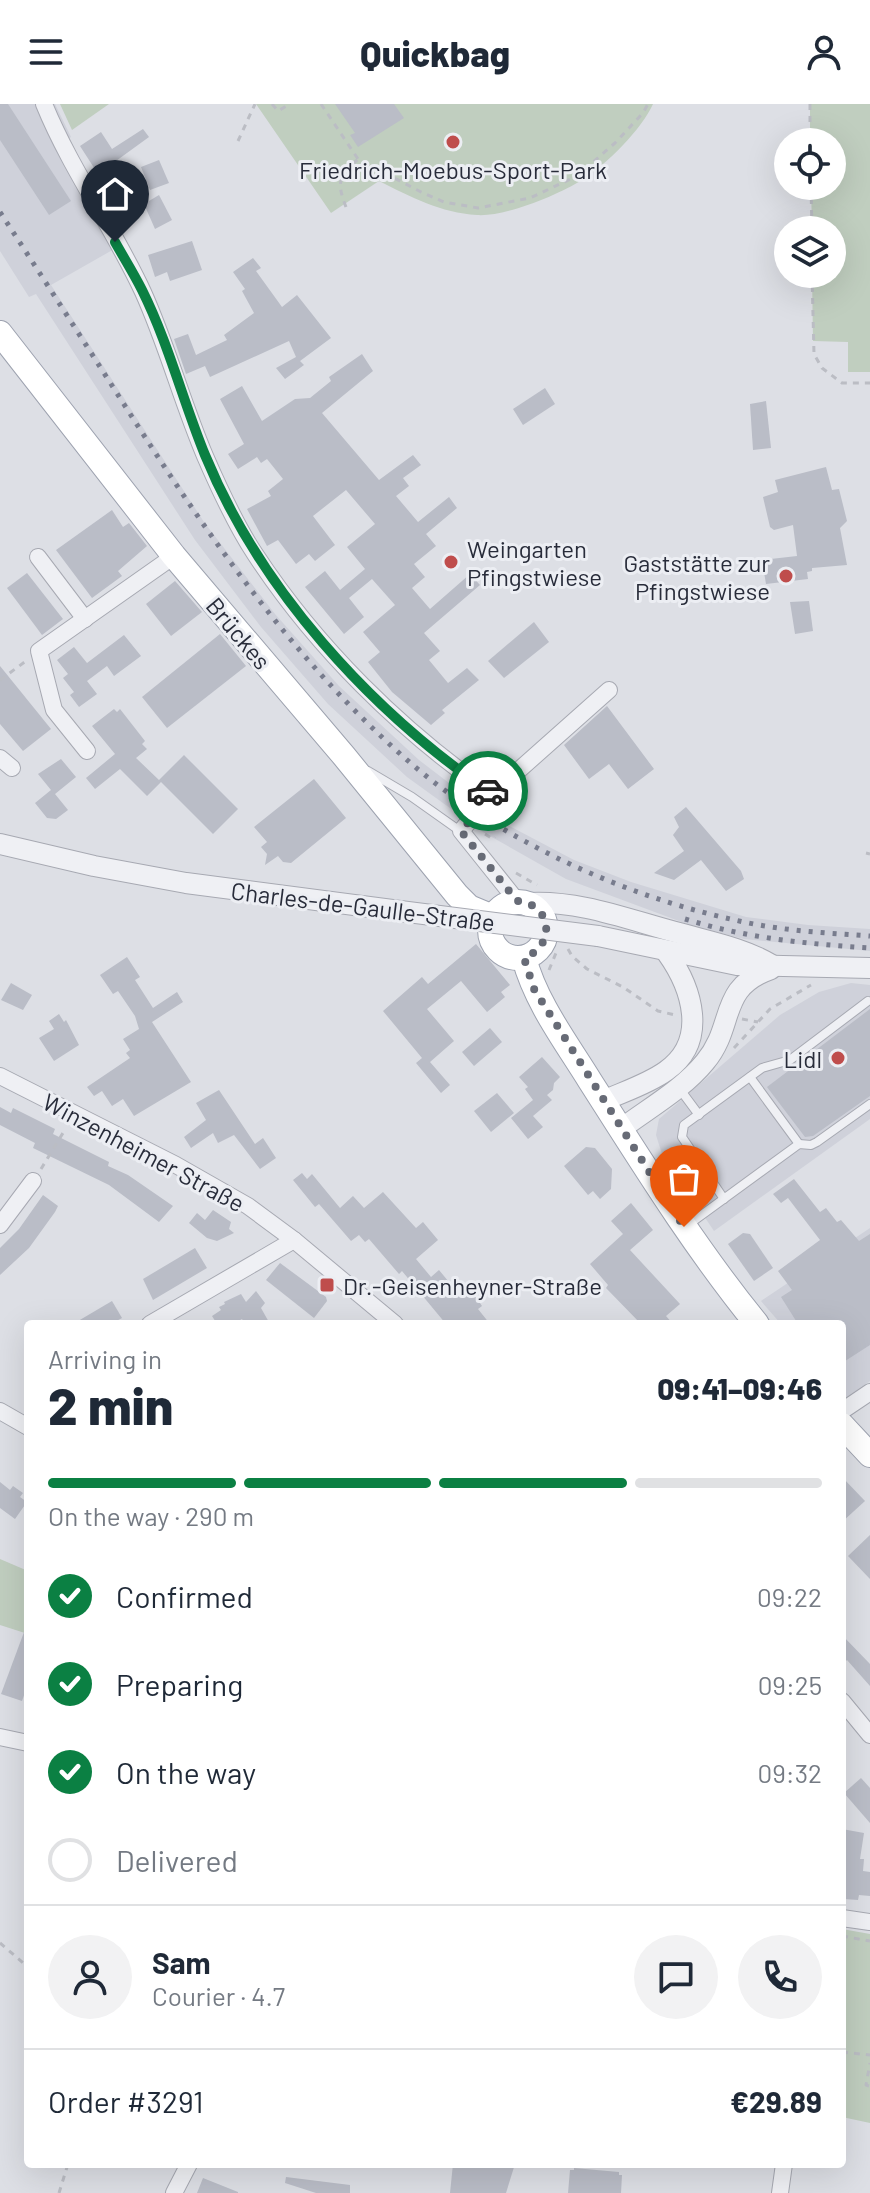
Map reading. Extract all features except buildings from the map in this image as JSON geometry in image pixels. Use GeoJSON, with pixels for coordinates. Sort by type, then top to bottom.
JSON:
{"type":"FeatureCollection","features":[{"type":"Feature","properties":{"kind":"main road","name":"Brückes"},"geometry":{"type":"LineString","coordinates":[[0,333],[174,556],[457,895],[469,907],[493,917]]}},
{"type":"Feature","properties":{"kind":"main road"},"geometry":{"type":"LineString","coordinates":[[523,902],[542,915],[546,932],[539,949],[524,958],[506,956],[498,950],[490,934],[493,917],[503,906],[523,902]]}},
{"type":"Feature","properties":{"kind":"main road"},"geometry":{"type":"LineString","coordinates":[[524,958],[539,999],[603,1101],[684,1227],[754,1320]]}},
{"type":"Feature","properties":{"kind":"main road"},"geometry":{"type":"LineString","coordinates":[[846,1429],[870,1455]]}},
{"type":"Feature","properties":{"kind":"street"},"geometry":{"type":"LineString","coordinates":[[44,104],[60,143],[143,292],[206,457],[254,552],[331,652],[403,724],[460,772],[492,794]]}},
{"type":"Feature","properties":{"kind":"street"},"geometry":{"type":"LineString","coordinates":[[87,751],[54,710],[39,651],[174,556]]}},
{"type":"Feature","properties":{"kind":"street"},"geometry":{"type":"LineString","coordinates":[[38,557],[85,619]]}},
{"type":"Feature","properties":{"kind":"street"},"geometry":{"type":"LineString","coordinates":[[609,690],[492,794],[461,831],[523,902],[548,902],[593,909],[740,949],[775,967]]}},
{"type":"Feature","properties":{"kind":"street","name":"Charles-de-Gaulle-Straße"},"geometry":{"type":"LineString","coordinates":[[0,844],[156,878],[598,936],[725,964],[870,968]]}},
{"type":"Feature","properties":{"kind":"street"},"geometry":{"type":"LineString","coordinates":[[603,1101],[667,1071],[688,1043],[693,1024],[692,1003],[677,967],[667,953]]}},
{"type":"Feature","properties":{"kind":"street"},"geometry":{"type":"LineString","coordinates":[[621,1129],[700,1068],[717,1045],[732,1001],[745,981],[775,967]]}},
{"type":"Feature","properties":{"kind":"street","name":"Winzenheimer Straße"},"geometry":{"type":"LineString","coordinates":[[0,1076],[217,1187],[294,1240],[390,1320]]}},
{"type":"Feature","properties":{"kind":"street"},"geometry":{"type":"LineString","coordinates":[[0,1225],[33,1181]]}},
{"type":"Feature","properties":{"kind":"street"},"geometry":{"type":"LineString","coordinates":[[157,1320],[294,1240]]}},
{"type":"Feature","properties":{"kind":"street"},"geometry":{"type":"LineString","coordinates":[[846,1408],[870,1392]]}},
{"type":"Feature","properties":{"kind":"street"},"geometry":{"type":"LineString","coordinates":[[0,1411],[24,1422]]}},
{"type":"Feature","properties":{"kind":"street"},"geometry":{"type":"LineString","coordinates":[[846,1706],[870,1735]]}},
{"type":"Feature","properties":{"kind":"street"},"geometry":{"type":"LineString","coordinates":[[0,1737],[24,1742]]}},
{"type":"Feature","properties":{"kind":"street"},"geometry":{"type":"LineString","coordinates":[[846,1919],[870,1922]]}},
{"type":"Feature","properties":{"kind":"street"},"geometry":{"type":"LineString","coordinates":[[174,2193],[187,2168]]}},
{"type":"Feature","properties":{"kind":"street"},"geometry":{"type":"LineString","coordinates":[[780,2193],[783,2168]]}},
{"type":"Feature","properties":{"kind":"lane"},"geometry":{"type":"LineString","coordinates":[[344,756],[461,831]]}},
{"type":"Feature","properties":{"kind":"lane"},"geometry":{"type":"LineString","coordinates":[[724,1199],[682,1137],[684,1125],[762,1068],[790,1060],[868,1001]]}},
{"type":"Feature","properties":{"kind":"lane"},"geometry":{"type":"LineString","coordinates":[[750,1077],[799,1144]]}},
{"type":"Feature","properties":{"kind":"lane"},"geometry":{"type":"LineString","coordinates":[[678,1087],[699,1115]]}},
{"type":"Feature","properties":{"kind":"lane"},"geometry":{"type":"LineString","coordinates":[[684,1227],[799,1144],[817,1142],[870,1104]]}},
{"type":"Feature","properties":{"kind":"path"},"geometry":{"type":"LineString","coordinates":[[238,141],[255,104]]}},
{"type":"Feature","properties":{"kind":"path"},"geometry":{"type":"LineString","coordinates":[[272,104],[278,111],[290,104]]}},
{"type":"Feature","properties":{"kind":"path"},"geometry":{"type":"LineString","coordinates":[[321,104],[358,159],[444,202],[478,208],[530,198],[577,176],[615,143],[648,104]]}},
{"type":"Feature","properties":{"kind":"path"},"geometry":{"type":"LineString","coordinates":[[810,104],[810,128]]}},
{"type":"Feature","properties":{"kind":"path"},"geometry":{"type":"LineString","coordinates":[[346,207],[339,189],[342,175],[358,159]]}},
{"type":"Feature","properties":{"kind":"path"},"geometry":{"type":"LineString","coordinates":[[812,288],[814,354],[822,368],[842,383],[870,383]]}},
{"type":"Feature","properties":{"kind":"path"},"geometry":{"type":"LineString","coordinates":[[0,680],[39,651]]}},
{"type":"Feature","properties":{"kind":"path"},"geometry":{"type":"LineString","coordinates":[[492,794],[520,810],[515,817]]}},
{"type":"Feature","properties":{"kind":"path"},"geometry":{"type":"LineString","coordinates":[[562,940],[578,963],[623,987],[658,1011],[678,1015],[678,1024]]}},
{"type":"Feature","properties":{"kind":"path"},"geometry":{"type":"LineString","coordinates":[[758,1022],[785,998],[813,984]]}},
{"type":"Feature","properties":{"kind":"path"},"geometry":{"type":"LineString","coordinates":[[33,1181],[74,1115]]}},
{"type":"Feature","properties":{"kind":"path"},"geometry":{"type":"LineString","coordinates":[[846,1937],[870,1941]]}},
{"type":"Feature","properties":{"kind":"path"},"geometry":{"type":"LineString","coordinates":[[0,1943],[24,1964]]}},
{"type":"Feature","properties":{"kind":"path"},"geometry":{"type":"LineString","coordinates":[[846,2052],[870,2055]]}},
{"type":"Feature","properties":{"kind":"path"},"geometry":{"type":"LineString","coordinates":[[869,2086],[866,2085],[870,2063]]}},
{"type":"Feature","properties":{"kind":"path"},"geometry":{"type":"LineString","coordinates":[[59,2193],[67,2168]]}},
{"type":"Feature","properties":{"kind":"shaded area"},"geometry":{"type":"Polygon","coordinates":[[[0,104],[55,104],[71,137],[63,142],[123,244],[51,285],[204,522],[275,614],[339,686],[419,760],[496,819],[574,860],[631,882],[746,917],[870,929],[870,951],[744,939],[687,924],[566,879],[483,832],[407,777],[328,704],[261,627],[195,540],[36,294],[29,297],[0,251],[0,104]]]}},
{"type":"Feature","properties":{"kind":"shaded area"},"geometry":{"type":"Polygon","coordinates":[[[851,983],[870,985],[870,1119],[714,1231],[662,1154],[656,1135],[659,1119],[780,1015],[819,992],[851,983]]]}},
{"type":"Feature","properties":{"kind":"shaded area"},"geometry":{"type":"Polygon","coordinates":[[[870,1228],[870,1381],[846,1397],[846,1320],[778,1320],[761,1301],[870,1228]]]}},
{"type":"Feature","properties":{"kind":"green space"},"geometry":{"type":"Polygon","coordinates":[[[60,104],[109,104],[72,130],[60,104]]]}},
{"type":"Feature","properties":{"kind":"green space","name":"Friedrich-Moebus-Sport-Park"},"geometry":{"type":"Polygon","coordinates":[[[256,104],[653,104],[622,146],[582,180],[531,204],[477,215],[439,208],[379,181],[331,213],[256,104]]]}},
{"type":"Feature","properties":{"kind":"green space"},"geometry":{"type":"Polygon","coordinates":[[[810,104],[870,104],[870,372],[848,372],[848,342],[813,341],[812,288],[846,288],[846,216],[812,216],[811,200],[846,200],[846,128],[810,128],[810,104]]]}},
{"type":"Feature","properties":{"kind":"green space"},"geometry":{"type":"Polygon","coordinates":[[[0,1559],[24,1569],[24,1633],[0,1625],[0,1559]]]}},
{"type":"Feature","properties":{"kind":"green space"},"geometry":{"type":"Polygon","coordinates":[[[846,1930],[870,1934],[870,2123],[846,2118],[846,1930]]]}},
{"type":"Feature","properties":{"kind":"railway"},"geometry":{"type":"LineString","coordinates":[[0,212],[228,559],[297,647],[373,728],[414,766],[450,794],[528,843],[613,882],[700,912],[744,922],[791,930],[870,936]]}},
{"type":"Feature","properties":{"kind":"railway"},"geometry":{"type":"LineString","coordinates":[[685,919],[777,939],[870,948]]}},
{"type":"Feature","properties":{"kind":"way so far"},"geometry":{"type":"LineString","coordinates":[[488,791],[492,794],[461,831],[517,901],[528,903],[542,915],[546,923],[544,941],[539,949],[524,958],[534,989],[684,1227]]}},
{"type":"Feature","properties":{"kind":"place","name":"Friedrich-Moebus-Sport-Park"},"geometry":{"type":"Point","coordinates":[453,142]}},
{"type":"Feature","properties":{"kind":"place","name":"Weingarten Pfingstwiese"},"geometry":{"type":"Point","coordinates":[451,562]}},
{"type":"Feature","properties":{"kind":"place","name":"Gaststätte zur Pfingstwiese"},"geometry":{"type":"Point","coordinates":[786,576]}},
{"type":"Feature","properties":{"kind":"place","name":"Lidl"},"geometry":{"type":"Point","coordinates":[838,1058]}},
{"type":"Feature","properties":{"kind":"place","name":"Dr.-Geisenheyner-Straße"},"geometry":{"type":"Point","coordinates":[327,1285]}},
{"type":"Feature","properties":{"kind":"route"},"geometry":{"type":"LineString","coordinates":[[115,242],[143,292],[206,457],[254,552],[321,641],[403,724],[460,772],[488,791]]}}]}
